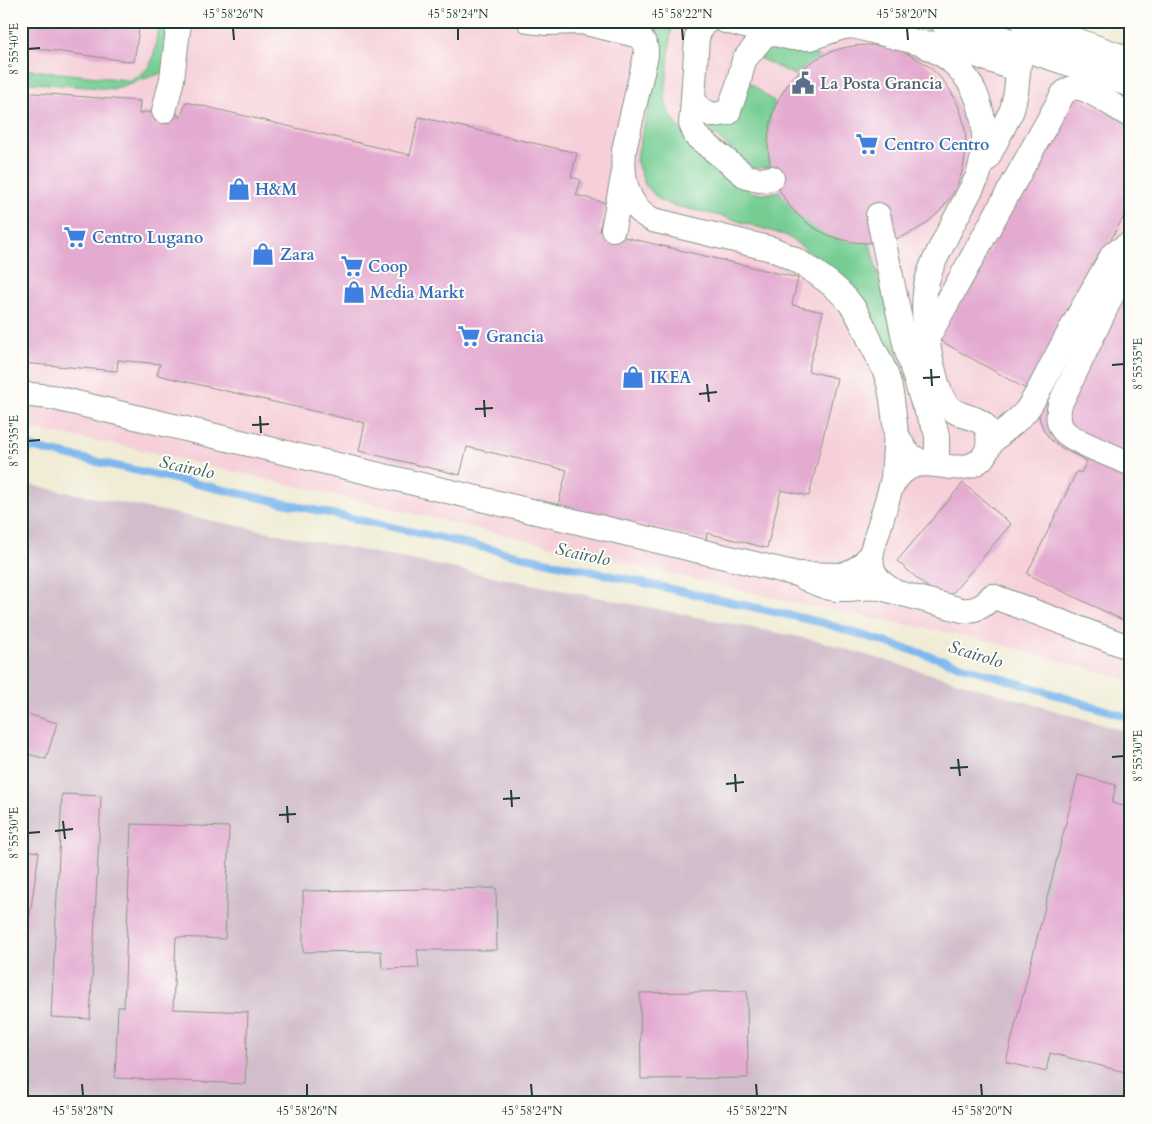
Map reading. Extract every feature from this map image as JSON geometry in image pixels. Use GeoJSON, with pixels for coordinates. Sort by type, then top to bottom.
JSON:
{"type":"FeatureCollection","features":[{"type":"Feature","properties":{"kind":"main road"},"geometry":{"type":"LineString","coordinates":[[944,21],[1023,43],[1131,84]]}},
{"type":"Feature","properties":{"kind":"main road"},"geometry":{"type":"LineString","coordinates":[[1023,43],[1059,36],[1131,62]]}},
{"type":"Feature","properties":{"kind":"lane"},"geometry":{"type":"LineString","coordinates":[[164,111],[172,79],[179,21]]}},
{"type":"Feature","properties":{"kind":"lane"},"geometry":{"type":"LineString","coordinates":[[529,21],[547,23],[581,22],[636,35],[645,43],[646,55],[624,150],[623,176],[613,229]]}},
{"type":"Feature","properties":{"kind":"lane"},"geometry":{"type":"LineString","coordinates":[[708,21],[703,24],[698,36],[691,124],[696,136],[747,177],[760,180],[772,178]]}},
{"type":"Feature","properties":{"kind":"lane"},"geometry":{"type":"LineString","coordinates":[[725,21],[791,38],[811,38],[850,26],[863,28],[920,43],[944,44],[1008,66],[1012,66],[1023,43]]}},
{"type":"Feature","properties":{"kind":"lane"},"geometry":{"type":"LineString","coordinates":[[811,38],[827,21]]}},
{"type":"Feature","properties":{"kind":"lane"},"geometry":{"type":"LineString","coordinates":[[693,99],[701,110],[713,115],[728,113],[744,60],[768,31]]}},
{"type":"Feature","properties":{"kind":"lane"},"geometry":{"type":"LineString","coordinates":[[920,43],[952,62],[969,82],[977,100],[983,120],[984,147],[978,176]]}},
{"type":"Feature","properties":{"kind":"lane"},"geometry":{"type":"LineString","coordinates":[[896,433],[905,450],[910,456],[920,462],[958,468],[967,467],[982,459],[988,447],[989,438],[985,426],[976,419],[954,412],[943,400],[916,343],[928,277],[934,260],[1012,110],[1023,43]]}},
{"type":"Feature","properties":{"kind":"lane"},"geometry":{"type":"LineString","coordinates":[[916,343],[1063,94],[1073,88],[1083,89],[1131,116]]}},
{"type":"Feature","properties":{"kind":"lane"},"geometry":{"type":"LineString","coordinates":[[623,176],[632,200],[640,212],[653,220],[772,249],[784,254],[797,260],[829,283],[852,306],[861,320],[885,372],[892,395],[896,433],[893,478],[872,551],[872,564],[876,577],[892,590]]}},
{"type":"Feature","properties":{"kind":"lane"},"geometry":{"type":"LineString","coordinates":[[878,215],[916,343],[923,403],[938,436],[933,464]]}},
{"type":"Feature","properties":{"kind":"lane"},"geometry":{"type":"LineString","coordinates":[[988,447],[1027,410],[1112,254],[1131,243]]}},
{"type":"Feature","properties":{"kind":"lane"},"geometry":{"type":"LineString","coordinates":[[1129,463],[1067,435],[1060,425],[1058,411],[1131,255]]}},
{"type":"Feature","properties":{"kind":"lane"},"geometry":{"type":"LineString","coordinates":[[21,394],[61,399],[797,574],[831,588],[871,587],[892,590],[970,611],[988,602],[992,596],[1131,648]]}},
{"type":"Feature","properties":{"kind":"lane"},"geometry":{"type":"LineString","coordinates":[[891,488],[895,480],[907,469],[914,466],[933,464]]}},
{"type":"Feature","properties":{"kind":"lane"},"geometry":{"type":"LineString","coordinates":[[797,574],[846,574],[865,561],[872,551]]}},
{"type":"Feature","properties":{"kind":"shaded area"},"geometry":{"type":"Polygon","coordinates":[[[21,21],[882,21],[1049,68],[1131,96],[1131,681],[989,641],[800,604],[120,445],[21,428],[21,21]]]}},
{"type":"Feature","properties":{"kind":"shaded area"},"geometry":{"type":"Polygon","coordinates":[[[21,483],[819,641],[1131,733],[1131,1103],[21,1103],[21,483]]]}},
{"type":"Feature","properties":{"kind":"green space"},"geometry":{"type":"Polygon","coordinates":[[[158,21],[171,21],[165,72],[113,89],[21,82],[21,69],[128,80],[138,76],[145,71],[153,57],[158,21]]]}},
{"type":"Feature","properties":{"kind":"green space"},"geometry":{"type":"Polygon","coordinates":[[[644,21],[672,21],[665,99],[668,111],[692,145],[752,192],[764,194],[780,191],[801,218],[828,234],[870,243],[900,362],[895,361],[864,298],[832,269],[787,236],[725,217],[671,205],[659,200],[645,185],[636,160],[661,53],[658,35],[644,21]]]}},
{"type":"Feature","properties":{"kind":"green space"},"geometry":{"type":"Polygon","coordinates":[[[771,43],[810,51],[820,57],[794,75],[759,58],[771,43]]]}},
{"type":"Feature","properties":{"kind":"green space"},"geometry":{"type":"Polygon","coordinates":[[[746,80],[775,102],[770,118],[769,134],[771,167],[753,168],[706,128],[727,124],[746,80]]]}},
{"type":"Feature","properties":{"kind":"building"},"geometry":{"type":"Polygon","coordinates":[[[29,21],[140,21],[134,62],[26,47],[29,21]]]}},
{"type":"Feature","properties":{"kind":"building","name":"Centro Centro"},"geometry":{"type":"Polygon","coordinates":[[[857,45],[877,45],[896,49],[914,57],[930,67],[944,81],[962,115],[966,144],[962,173],[954,191],[944,207],[930,221],[896,239],[877,243],[857,243],[838,239],[820,231],[804,221],[790,207],[772,173],[768,154],[768,134],[772,115],[780,97],[790,81],[804,67],[838,49],[857,45]]]}},
{"type":"Feature","properties":{"kind":"building","name":"Grancia"},"geometry":{"type":"Polygon","coordinates":[[[21,92],[140,101],[139,114],[142,114],[142,112],[178,114],[178,117],[181,117],[186,102],[410,155],[419,117],[577,153],[571,177],[581,180],[576,195],[606,203],[599,231],[798,278],[792,305],[823,312],[808,371],[837,378],[809,496],[781,490],[767,548],[707,533],[706,540],[558,505],[567,470],[467,447],[460,475],[359,451],[365,423],[157,375],[160,364],[118,360],[117,371],[21,363],[21,92]]]}},
{"type":"Feature","properties":{"kind":"building"},"geometry":{"type":"Polygon","coordinates":[[[1076,96],[1131,126],[1131,204],[1026,389],[939,340],[1076,96]]]}},
{"type":"Feature","properties":{"kind":"building"},"geometry":{"type":"Polygon","coordinates":[[[1131,278],[1131,624],[1027,574],[1077,471],[1081,473],[1087,461],[1058,446],[1050,439],[1044,431],[1038,410],[1067,356],[1131,278]]]}},
{"type":"Feature","properties":{"kind":"building"},"geometry":{"type":"Polygon","coordinates":[[[963,483],[1011,524],[945,602],[897,561],[963,483]]]}},
{"type":"Feature","properties":{"kind":"building"},"geometry":{"type":"Polygon","coordinates":[[[21,712],[57,723],[46,759],[21,752],[21,712]]]}},
{"type":"Feature","properties":{"kind":"building"},"geometry":{"type":"Polygon","coordinates":[[[1078,775],[1116,785],[1112,803],[1131,808],[1131,1064],[1129,1073],[1050,1053],[1046,1072],[1006,1062],[1078,775]]]}},
{"type":"Feature","properties":{"kind":"building"},"geometry":{"type":"Polygon","coordinates":[[[62,794],[101,796],[90,1019],[51,1017],[62,794]]]}},
{"type":"Feature","properties":{"kind":"building"},"geometry":{"type":"Polygon","coordinates":[[[131,824],[229,827],[225,939],[176,937],[173,1009],[248,1012],[245,1084],[115,1078],[118,1007],[124,1007],[131,824]]]}},
{"type":"Feature","properties":{"kind":"building"},"geometry":{"type":"Polygon","coordinates":[[[21,850],[39,852],[22,970],[21,970],[21,850]]]}},
{"type":"Feature","properties":{"kind":"building"},"geometry":{"type":"Polygon","coordinates":[[[496,888],[497,950],[417,950],[419,968],[382,969],[381,951],[303,952],[303,891],[496,888]]]}},
{"type":"Feature","properties":{"kind":"building"},"geometry":{"type":"Polygon","coordinates":[[[747,991],[748,1078],[641,1079],[640,993],[747,991]]]}},
{"type":"Feature","properties":{"kind":"waterway","name":"Scairolo"},"geometry":{"type":"LineString","coordinates":[[21,445],[820,622],[1131,718]]}},
{"type":"Feature","properties":{"kind":"place","name":"La Posta Grancia"},"geometry":{"type":"Point","coordinates":[803,83]}},
{"type":"Feature","properties":{"kind":"place","name":"Centro Centro"},"geometry":{"type":"Point","coordinates":[867,144]}},
{"type":"Feature","properties":{"kind":"place","name":"H&M"},"geometry":{"type":"Point","coordinates":[239,189]}},
{"type":"Feature","properties":{"kind":"place","name":"Centro Lugano"},"geometry":{"type":"Point","coordinates":[75,237]}},
{"type":"Feature","properties":{"kind":"place","name":"Zara"},"geometry":{"type":"Point","coordinates":[263,254]}},
{"type":"Feature","properties":{"kind":"place","name":"Coop"},"geometry":{"type":"Point","coordinates":[352,266]}},
{"type":"Feature","properties":{"kind":"place","name":"Media Markt"},"geometry":{"type":"Point","coordinates":[354,292]}},
{"type":"Feature","properties":{"kind":"place","name":"Grancia"},"geometry":{"type":"Point","coordinates":[469,336]}},
{"type":"Feature","properties":{"kind":"place","name":"IKEA"},"geometry":{"type":"Point","coordinates":[633,377]}}]}
